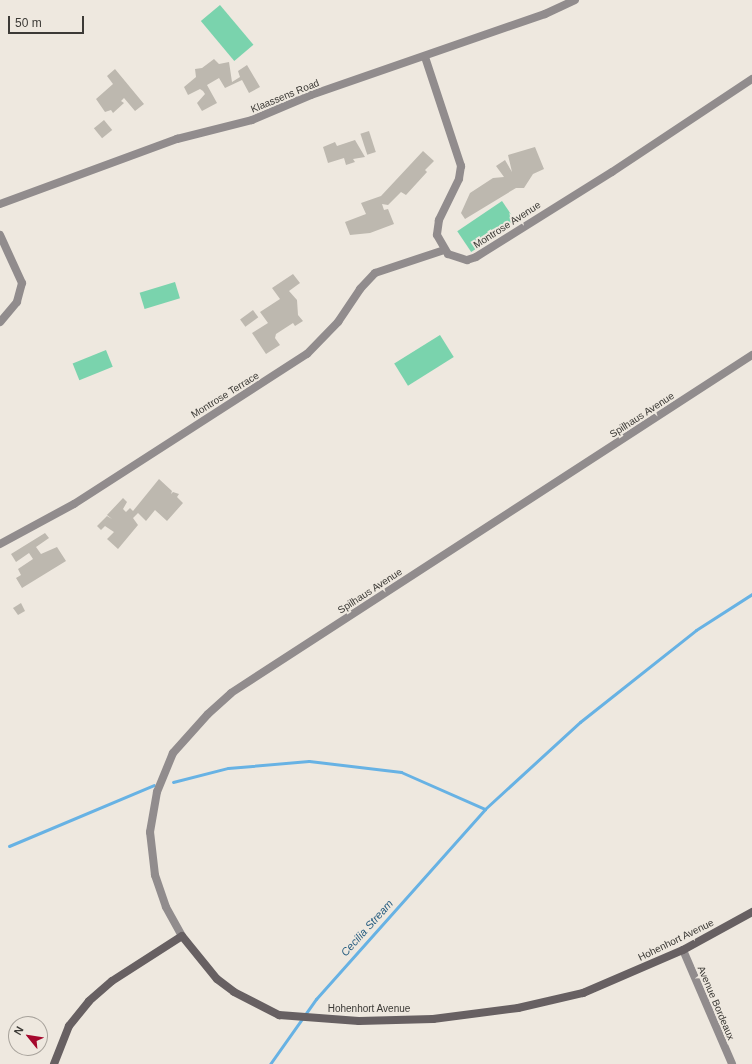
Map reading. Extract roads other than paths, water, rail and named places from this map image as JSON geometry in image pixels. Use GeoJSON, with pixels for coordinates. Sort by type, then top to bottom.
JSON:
{"type":"FeatureCollection","features":[{"type":"Feature","properties":{"kind":"street","name":"Klaassens Road"},"geometry":{"type":"LineString","coordinates":[[0,204],[177,139],[252,120],[311,95],[426,57],[545,14],[574,0]]}},
{"type":"Feature","properties":{"kind":"street"},"geometry":{"type":"LineString","coordinates":[[426,57],[460,160],[459,179],[437,225],[438,240],[444,250]]}},
{"type":"Feature","properties":{"kind":"street","name":"Montrose Avenue"},"geometry":{"type":"LineString","coordinates":[[444,250],[458,259],[476,257],[612,172],[752,79]]}},
{"type":"Feature","properties":{"kind":"street"},"geometry":{"type":"LineString","coordinates":[[0,235],[22,283],[17,302],[0,322]]}},
{"type":"Feature","properties":{"kind":"street","name":"Montrose Terrace"},"geometry":{"type":"LineString","coordinates":[[0,544],[74,504],[307,354],[338,322],[360,289],[375,273],[444,250]]}},
{"type":"Feature","properties":{"kind":"street","name":"Spilhaus Avenue"},"geometry":{"type":"LineString","coordinates":[[182,936],[166,907],[155,875],[150,832],[157,792],[173,753],[208,714],[231,693],[752,355]]}},
{"type":"Feature","properties":{"kind":"street","name":"Hohenhort Avenue"},"geometry":{"type":"LineString","coordinates":[[182,936],[217,979],[234,992],[279,1015],[359,1022],[433,1019],[518,1008],[583,993],[683,950],[752,912]]}},
{"type":"Feature","properties":{"kind":"street"},"geometry":{"type":"LineString","coordinates":[[54,1064],[69,1026],[84,1006],[112,981],[182,936]]}},
{"type":"Feature","properties":{"kind":"street","name":"Avenue Bordeaux"},"geometry":{"type":"LineString","coordinates":[[683,950],[732,1064]]}},
{"type":"Feature","properties":{"kind":"waterway"},"geometry":{"type":"LineString","coordinates":[[173,782],[228,768],[309,761],[401,772],[485,809],[580,722],[696,630],[752,594]]}},
{"type":"Feature","properties":{"kind":"waterway"},"geometry":{"type":"LineString","coordinates":[[9,846],[154,785]]}},
{"type":"Feature","properties":{"kind":"waterway","name":"Cecilia Stream"},"geometry":{"type":"LineString","coordinates":[[270,1064],[316,999],[485,809]]}}]}
